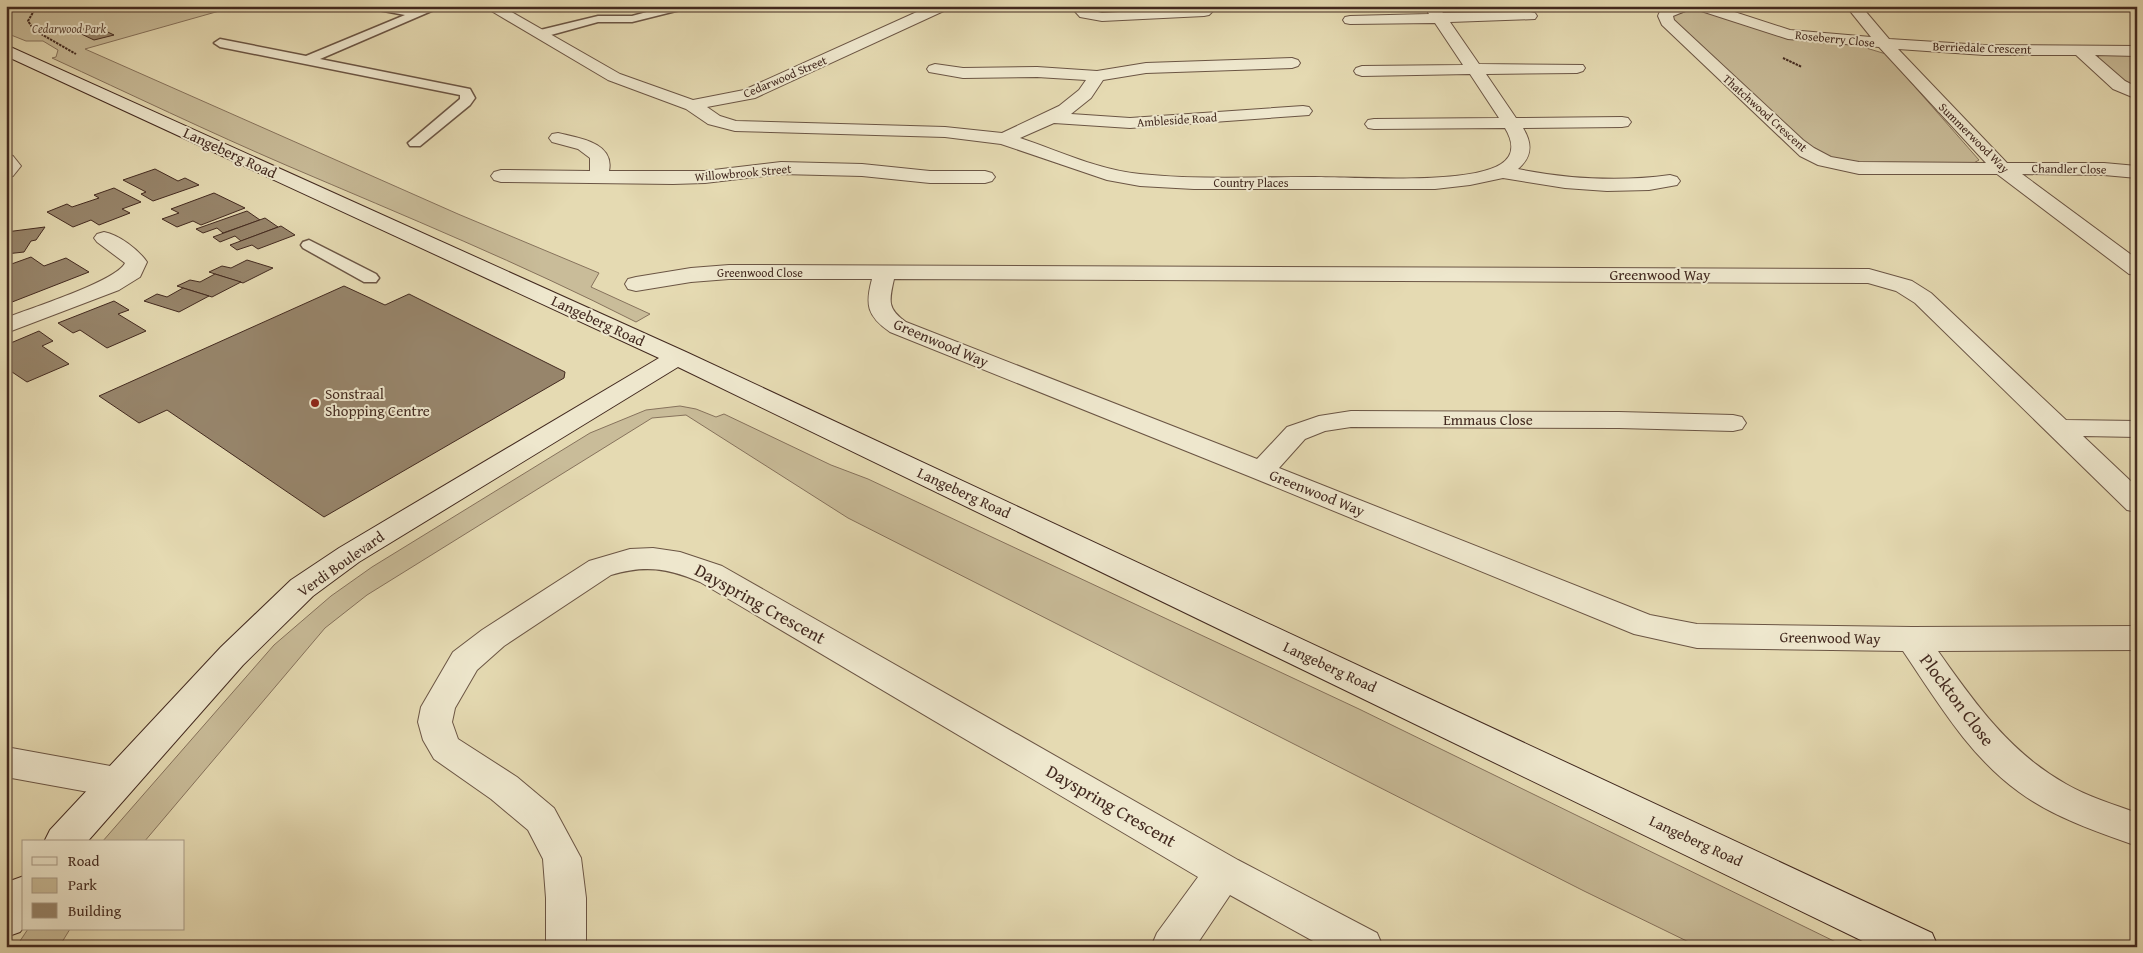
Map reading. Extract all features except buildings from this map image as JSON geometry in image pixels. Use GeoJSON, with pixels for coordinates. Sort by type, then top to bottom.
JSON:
{"type":"FeatureCollection","features":[{"type":"Feature","properties":{"kind":"street"},"geometry":{"type":"LineString","coordinates":[[490,6],[614,77],[680,99],[714,120],[749,128],[788,149]]}},
{"type":"Feature","properties":{"kind":"street"},"geometry":{"type":"LineString","coordinates":[[942,7],[958,6]]}},
{"type":"Feature","properties":{"kind":"street"},"geometry":{"type":"LineString","coordinates":[[1077,6],[1085,14],[1102,17],[1196,13],[1204,12],[1211,6]]}},
{"type":"Feature","properties":{"kind":"street","name":"Thatchwood Crescent"},"geometry":{"type":"LineString","coordinates":[[1685,6],[1666,14],[1664,16],[1667,22],[1797,144],[1816,157],[1837,165],[1859,168],[2001,168]]}},
{"type":"Feature","properties":{"kind":"street","name":"Roseberry Close"},"geometry":{"type":"LineString","coordinates":[[1700,6],[1799,36],[1885,44]]}},
{"type":"Feature","properties":{"kind":"street","name":"Summerwood Way"},"geometry":{"type":"LineString","coordinates":[[1853,6],[1885,44],[2001,168],[2137,269]]}},
{"type":"Feature","properties":{"kind":"street","name":"Cedarwood Street"},"geometry":{"type":"LineString","coordinates":[[692,105],[749,94],[942,7]]}},
{"type":"Feature","properties":{"kind":"street"},"geometry":{"type":"LineString","coordinates":[[1435,12],[1511,123],[1520,140],[1521,152],[1503,172]]}},
{"type":"Feature","properties":{"kind":"street"},"geometry":{"type":"LineString","coordinates":[[1350,20],[1435,12],[1530,16]]}},
{"type":"Feature","properties":{"kind":"street","name":"Berriedale Crescent"},"geometry":{"type":"LineString","coordinates":[[1885,44],[1984,50],[2137,51]]}},
{"type":"Feature","properties":{"kind":"street","name":"Langeberg Road"},"geometry":{"type":"LineString","coordinates":[[6,50],[677,357],[1918,947]]}},
{"type":"Feature","properties":{"kind":"street"},"geometry":{"type":"LineString","coordinates":[[2079,50],[2119,84],[2137,94]]}},
{"type":"Feature","properties":{"kind":"street"},"geometry":{"type":"LineString","coordinates":[[935,69],[963,73],[1037,72],[1097,76],[1146,68],[1292,63]]}},
{"type":"Feature","properties":{"kind":"street"},"geometry":{"type":"LineString","coordinates":[[1362,71],[1577,68]]}},
{"type":"Feature","properties":{"kind":"street","name":"Ambleside Road"},"geometry":{"type":"LineString","coordinates":[[1004,139],[1051,118],[1084,95],[1097,76]]}},
{"type":"Feature","properties":{"kind":"street","name":"Ambleside Road"},"geometry":{"type":"LineString","coordinates":[[1051,118],[1138,123],[1303,111]]}},
{"type":"Feature","properties":{"kind":"street"},"geometry":{"type":"LineString","coordinates":[[1374,124],[1622,122]]}},
{"type":"Feature","properties":{"kind":"street","name":"Country Places"},"geometry":{"type":"LineString","coordinates":[[788,149],[945,132],[1004,139],[1114,176],[1163,182],[1435,183],[1478,179],[1503,172],[1584,184],[1638,185],[1670,181]]}},
{"type":"Feature","properties":{"kind":"street"},"geometry":{"type":"LineString","coordinates":[[558,138],[591,148],[598,155],[602,163],[598,176]]}},
{"type":"Feature","properties":{"kind":"street","name":"Willowbrook Street"},"geometry":{"type":"LineString","coordinates":[[501,176],[697,177],[788,149],[862,170],[909,176],[985,177]]}},
{"type":"Feature","properties":{"kind":"street"},"geometry":{"type":"LineString","coordinates":[[6,160],[12,166],[6,172]]}},
{"type":"Feature","properties":{"kind":"street","name":"Chandler Close"},"geometry":{"type":"LineString","coordinates":[[2001,168],[2137,172]]}},
{"type":"Feature","properties":{"kind":"street"},"geometry":{"type":"LineString","coordinates":[[6,326],[111,285],[132,272],[136,262],[134,259],[104,238]]}},
{"type":"Feature","properties":{"kind":"street","name":"Greenwood Close"},"geometry":{"type":"LineString","coordinates":[[636,284],[691,275],[729,272],[884,273]]}},
{"type":"Feature","properties":{"kind":"street","name":"Greenwood Way"},"geometry":{"type":"LineString","coordinates":[[2137,503],[1919,295],[1904,286],[1869,276],[884,273],[878,301],[882,315],[898,327],[1262,470],[1645,626],[1697,636],[1912,639],[2137,638]]}},
{"type":"Feature","properties":{"kind":"street","name":"Verdi Boulevard"},"geometry":{"type":"LineString","coordinates":[[66,840],[116,782],[232,656],[302,588],[349,554],[677,357]]}},
{"type":"Feature","properties":{"kind":"street","name":"Emmaus Close"},"geometry":{"type":"LineString","coordinates":[[1262,470],[1296,433],[1319,424],[1351,419],[1619,420],[1733,424]]}},
{"type":"Feature","properties":{"kind":"street"},"geometry":{"type":"LineString","coordinates":[[2059,428],[2137,429]]}},
{"type":"Feature","properties":{"kind":"street","name":"Dayspring Crescent"},"geometry":{"type":"LineString","coordinates":[[566,947],[566,898],[562,858],[541,819],[504,788],[446,749],[440,740],[435,722],[438,707],[465,661],[494,638],[600,568],[630,559],[652,558],[680,562],[712,574],[1224,872],[1363,947]]}},
{"type":"Feature","properties":{"kind":"street","name":"Plockton Close"},"geometry":{"type":"LineString","coordinates":[[1912,639],[1976,728],[1996,751],[2026,777],[2055,795],[2137,830]]}},
{"type":"Feature","properties":{"kind":"street"},"geometry":{"type":"LineString","coordinates":[[6,762],[116,782]]}},
{"type":"Feature","properties":{"kind":"street"},"geometry":{"type":"LineString","coordinates":[[1170,947],[1224,872]]}},
{"type":"Feature","properties":{"kind":"street"},"geometry":{"type":"LineString","coordinates":[[6,919],[22,897]]}},
{"type":"Feature","properties":{"kind":"lane"},"geometry":{"type":"LineString","coordinates":[[373,6],[417,14]]}},
{"type":"Feature","properties":{"kind":"lane"},"geometry":{"type":"LineString","coordinates":[[307,60],[438,6]]}},
{"type":"Feature","properties":{"kind":"lane"},"geometry":{"type":"LineString","coordinates":[[540,34],[598,19],[632,20],[684,6]]}},
{"type":"Feature","properties":{"kind":"lane"},"geometry":{"type":"LineString","coordinates":[[598,19],[603,12],[611,8]]}},
{"type":"Feature","properties":{"kind":"lane"},"geometry":{"type":"LineString","coordinates":[[220,43],[465,92],[468,98],[465,102],[415,142]]}},
{"type":"Feature","properties":{"kind":"lane"},"geometry":{"type":"LineString","coordinates":[[309,245],[370,278]]}},
{"type":"Feature","properties":{"kind":"green space","name":"Cedarwood Park"},"geometry":{"type":"Polygon","coordinates":[[[6,6],[237,6],[85,49],[458,214],[599,273],[591,287],[650,314],[636,322],[507,260],[258,153],[52,58],[56,57],[58,50],[43,41],[26,41],[6,33],[6,6]]]}},
{"type":"Feature","properties":{"kind":"green space"},"geometry":{"type":"Polygon","coordinates":[[[1084,6],[1203,6],[1203,7],[1095,14],[1084,6]]]}},
{"type":"Feature","properties":{"kind":"green space"},"geometry":{"type":"Polygon","coordinates":[[[1691,10],[1853,44],[1886,54],[1979,160],[1972,164],[1854,164],[1818,154],[1674,22],[1673,17],[1675,15],[1691,10]]]}},
{"type":"Feature","properties":{"kind":"green space"},"geometry":{"type":"Polygon","coordinates":[[[2101,54],[2137,54],[2137,91],[2097,58],[2101,54]]]}},
{"type":"Feature","properties":{"kind":"green space"},"geometry":{"type":"Polygon","coordinates":[[[680,406],[696,409],[716,417],[724,414],[831,465],[868,479],[1359,709],[1846,947],[1699,947],[1584,891],[848,518],[686,415],[652,418],[367,595],[325,628],[146,840],[104,840],[274,645],[331,596],[372,567],[590,433],[646,410],[680,406]]]}},
{"type":"Feature","properties":{"kind":"green space"},"geometry":{"type":"Polygon","coordinates":[[[27,930],[69,930],[59,947],[16,947],[27,930]]]}},
{"type":"Feature","properties":{"kind":"place","name":"Sonstraal Shopping Centre"},"geometry":{"type":"Point","coordinates":[315,403]}}]}
